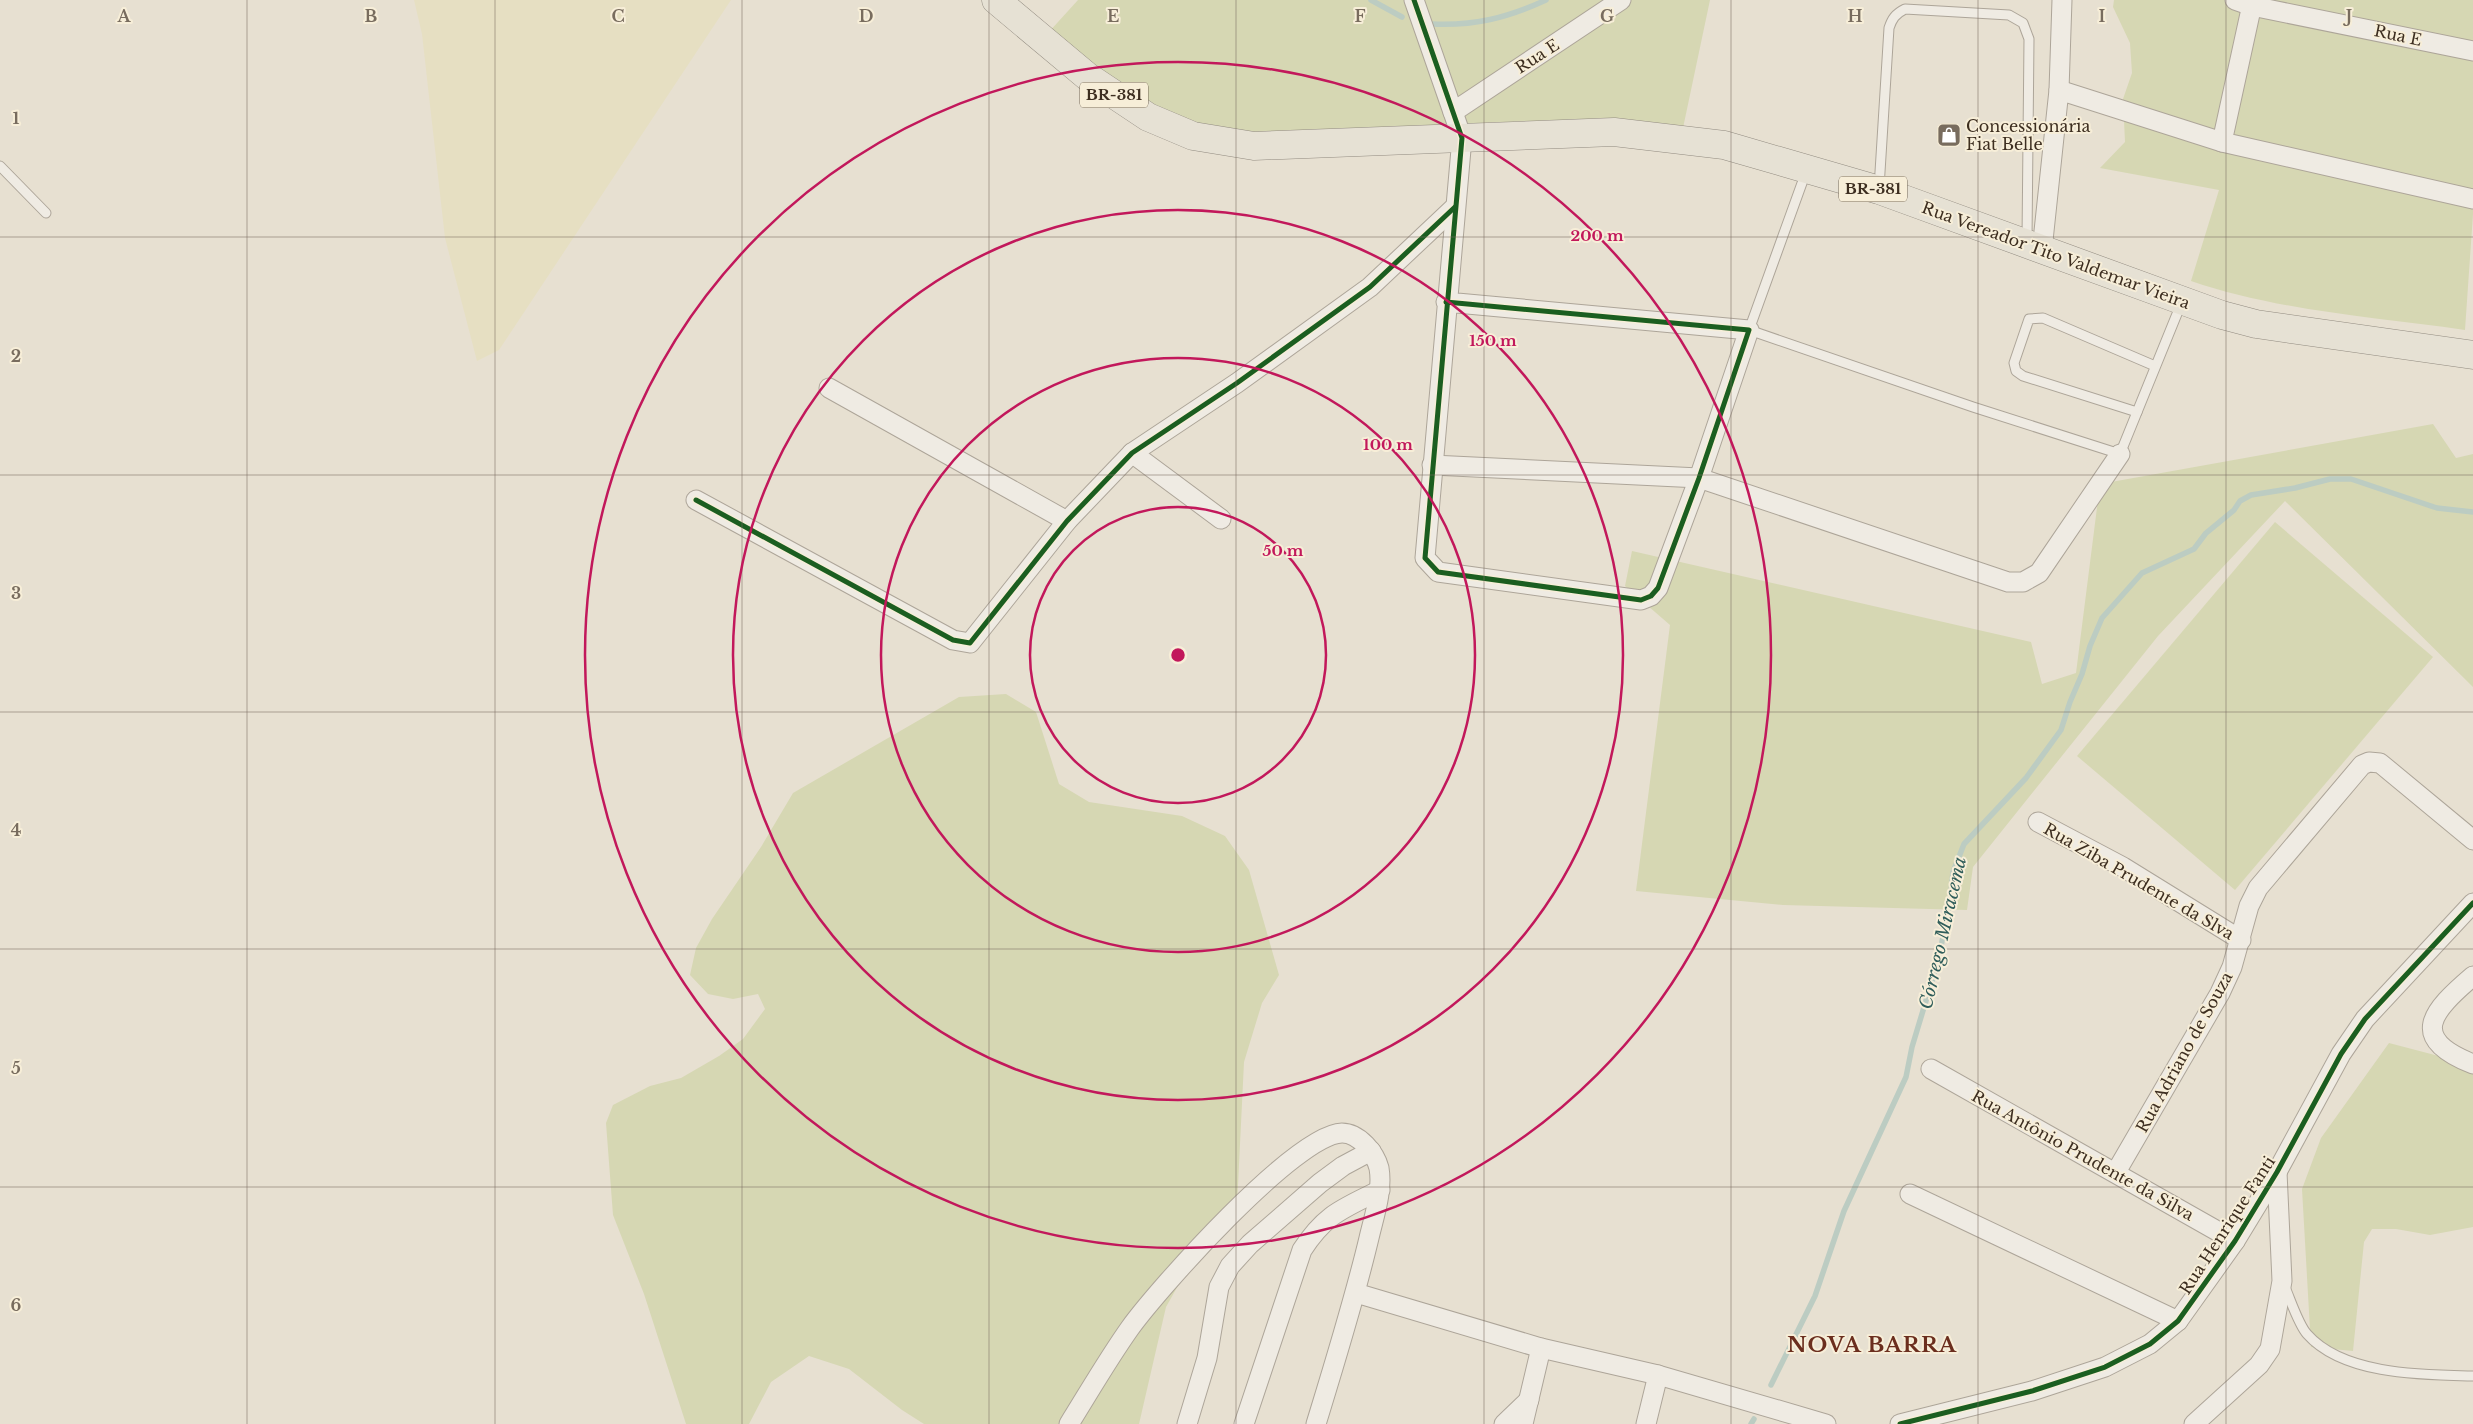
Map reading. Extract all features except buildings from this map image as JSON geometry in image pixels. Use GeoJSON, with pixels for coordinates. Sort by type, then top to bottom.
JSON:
{"type":"FeatureCollection","features":[{"type":"Feature","properties":{"kind":"main road","name":"Rua Vereador Tito Valdemar Vieira"},"geometry":{"type":"LineString","coordinates":[[996,0],[1088,77],[1148,117],[1193,136],[1254,146],[1614,132],[1724,145],[1879,190],[2182,302],[2256,324],[2473,355]]}},
{"type":"Feature","properties":{"kind":"street"},"geometry":{"type":"LineString","coordinates":[[1414,0],[1462,138],[1446,302],[1425,558],[1438,572],[1641,600],[1651,596],[1658,588],[1699,478],[1749,330],[1446,302]]}},
{"type":"Feature","properties":{"kind":"street","name":"Rua E"},"geometry":{"type":"LineString","coordinates":[[1453,112],[1621,0]]}},
{"type":"Feature","properties":{"kind":"street"},"geometry":{"type":"LineString","coordinates":[[2034,247],[2059,90],[2062,0]]}},
{"type":"Feature","properties":{"kind":"street"},"geometry":{"type":"LineString","coordinates":[[2222,142],[2246,2]]}},
{"type":"Feature","properties":{"kind":"street","name":"Rua E"},"geometry":{"type":"LineString","coordinates":[[2246,2],[2473,51]]}},
{"type":"Feature","properties":{"kind":"street"},"geometry":{"type":"LineString","coordinates":[[2059,90],[2222,142],[2473,199]]}},
{"type":"Feature","properties":{"kind":"street"},"geometry":{"type":"LineString","coordinates":[[696,500],[953,640],[970,643],[1067,521],[1132,453],[1237,383],[1370,287],[1455,207]]}},
{"type":"Feature","properties":{"kind":"street"},"geometry":{"type":"LineString","coordinates":[[829,388],[1067,521]]}},
{"type":"Feature","properties":{"kind":"street"},"geometry":{"type":"LineString","coordinates":[[1132,453],[1221,520]]}},
{"type":"Feature","properties":{"kind":"street"},"geometry":{"type":"LineString","coordinates":[[1432,465],[1699,478],[2008,582],[2023,582],[2039,573],[2120,454]]}},
{"type":"Feature","properties":{"kind":"street","name":"Rua Adriano de Souza"},"geometry":{"type":"LineString","coordinates":[[2116,1172],[2220,993],[2241,940],[2249,906],[2258,888],[2362,766],[2368,762],[2380,763],[2473,840]]}},
{"type":"Feature","properties":{"kind":"street","name":"Rua Ziba Prudente da Slva"},"geometry":{"type":"LineString","coordinates":[[2038,822],[2123,867],[2241,940]]}},
{"type":"Feature","properties":{"kind":"street","name":"Rua Henrique Fanti"},"geometry":{"type":"LineString","coordinates":[[1900,1424],[2032,1391],[2105,1367],[2150,1344],[2178,1321],[2235,1241],[2277,1172],[2341,1054],[2365,1018],[2473,903]]}},
{"type":"Feature","properties":{"kind":"street"},"geometry":{"type":"LineString","coordinates":[[2473,976],[2445,1000],[2436,1012],[2433,1024],[2435,1041],[2450,1055],[2473,1064]]}},
{"type":"Feature","properties":{"kind":"street","name":"Rua Antônio Prudente da Silva"},"geometry":{"type":"LineString","coordinates":[[1930,1069],[2116,1172],[2235,1241]]}},
{"type":"Feature","properties":{"kind":"street"},"geometry":{"type":"LineString","coordinates":[[1069,1424],[1130,1328],[1169,1279],[1248,1198],[1298,1154],[1325,1139],[1343,1133],[1359,1139],[1371,1151],[1378,1167],[1380,1190],[1356,1293],[1316,1424]]}},
{"type":"Feature","properties":{"kind":"street"},"geometry":{"type":"LineString","coordinates":[[1187,1424],[1207,1358],[1219,1286],[1230,1266],[1250,1244],[1320,1183],[1343,1166],[1371,1151]]}},
{"type":"Feature","properties":{"kind":"street"},"geometry":{"type":"LineString","coordinates":[[2194,1424],[2259,1365],[2270,1349],[2282,1281],[2277,1172]]}},
{"type":"Feature","properties":{"kind":"street"},"geometry":{"type":"LineString","coordinates":[[1244,1424],[1302,1250],[1316,1228],[1331,1216],[1380,1190]]}},
{"type":"Feature","properties":{"kind":"street"},"geometry":{"type":"LineString","coordinates":[[1910,1194],[2178,1321]]}},
{"type":"Feature","properties":{"kind":"street"},"geometry":{"type":"LineString","coordinates":[[1356,1293],[1541,1348],[1658,1375],[1826,1424]]}},
{"type":"Feature","properties":{"kind":"street"},"geometry":{"type":"LineString","coordinates":[[1523,1424],[1541,1348]]}},
{"type":"Feature","properties":{"kind":"street"},"geometry":{"type":"LineString","coordinates":[[1646,1424],[1658,1375]]}},
{"type":"Feature","properties":{"kind":"street"},"geometry":{"type":"LineString","coordinates":[[1504,1424],[1529,1400]]}},
{"type":"Feature","properties":{"kind":"lane"},"geometry":{"type":"LineString","coordinates":[[1879,190],[1889,28],[1897,13],[1905,9],[2009,15],[2023,22],[2029,39],[2034,247]]}},
{"type":"Feature","properties":{"kind":"lane"},"geometry":{"type":"LineString","coordinates":[[0,166],[46,213]]}},
{"type":"Feature","properties":{"kind":"lane"},"geometry":{"type":"LineString","coordinates":[[1807,169],[1749,330],[1973,407],[2120,454],[2182,302]]}},
{"type":"Feature","properties":{"kind":"lane"},"geometry":{"type":"LineString","coordinates":[[2137,412],[2024,376],[2016,371],[2014,362],[2029,319],[2035,317],[2043,318],[2155,366]]}},
{"type":"Feature","properties":{"kind":"lane"},"geometry":{"type":"LineString","coordinates":[[2282,1281],[2305,1333],[2326,1351],[2376,1368],[2419,1374],[2473,1376]]}},
{"type":"Feature","properties":{"kind":"shaded area"},"geometry":{"type":"Polygon","coordinates":[[[414,0],[731,0],[499,350],[477,361],[445,238],[422,34],[414,0]]]}},
{"type":"Feature","properties":{"kind":"green space"},"geometry":{"type":"Polygon","coordinates":[[[1078,0],[1710,0],[1683,128],[1594,119],[1477,123],[1311,138],[1175,125],[1048,33],[1078,0]]]}},
{"type":"Feature","properties":{"kind":"green space"},"geometry":{"type":"Polygon","coordinates":[[[2114,0],[2473,0],[2473,214],[2465,330],[2292,306],[2224,291],[2191,281],[2219,190],[2100,168],[2125,142],[2123,99],[2132,73],[2130,43],[2113,7],[2114,0]]]}},
{"type":"Feature","properties":{"kind":"green space"},"geometry":{"type":"Polygon","coordinates":[[[2433,424],[2456,458],[2473,454],[2473,687],[2285,501],[2158,636],[1973,867],[1967,910],[1783,905],[1636,891],[1670,625],[1625,586],[1632,551],[2031,642],[2042,684],[2076,673],[2100,484],[2433,424]]]}},
{"type":"Feature","properties":{"kind":"green space"},"geometry":{"type":"Polygon","coordinates":[[[2275,522],[2433,657],[2235,890],[2077,756],[2275,522]]]}},
{"type":"Feature","properties":{"kind":"green space"},"geometry":{"type":"Polygon","coordinates":[[[1006,694],[1036,712],[1059,784],[1089,802],[1182,816],[1225,836],[1249,870],[1279,975],[1262,1003],[1244,1062],[1237,1206],[1206,1236],[1166,1307],[1139,1424],[924,1424],[902,1410],[849,1369],[809,1356],[771,1382],[749,1424],[686,1424],[644,1294],[613,1215],[606,1123],[613,1105],[650,1086],[681,1078],[719,1056],[743,1039],[765,1009],[758,994],[733,999],[708,994],[690,975],[696,948],[712,919],[761,847],[793,793],[959,697],[1006,694]]]}},
{"type":"Feature","properties":{"kind":"green space"},"geometry":{"type":"Polygon","coordinates":[[[2389,1043],[2473,1065],[2473,1227],[2430,1235],[2396,1229],[2372,1229],[2364,1242],[2353,1351],[2311,1347],[2302,1189],[2321,1138],[2389,1043]]]}},
{"type":"Feature","properties":{"kind":"waterway"},"geometry":{"type":"LineString","coordinates":[[1371,0],[1402,17]]}},
{"type":"Feature","properties":{"kind":"waterway"},"geometry":{"type":"LineString","coordinates":[[1432,24],[1462,24],[1490,20],[1518,12],[1546,0]]}},
{"type":"Feature","properties":{"kind":"waterway","name":"Córrego Miracema"},"geometry":{"type":"LineString","coordinates":[[1771,1385],[1815,1296],[1844,1211],[1906,1077],[1912,1047],[1938,961],[1950,902],[1953,872],[1964,844],[2026,778],[2061,730],[2082,674],[2090,646],[2102,618],[2142,573],[2194,549],[2206,533],[2234,510],[2240,501],[2251,495],[2295,488],[2330,479],[2351,479],[2437,508],[2473,512]]}},
{"type":"Feature","properties":{"kind":"waterway","name":"Córrego Miracema"},"geometry":{"type":"LineString","coordinates":[[1751,1424],[1754,1419]]}},
{"type":"Feature","properties":{"kind":"cycle path"},"geometry":{"type":"LineString","coordinates":[[1414,0],[1462,138],[1425,558],[1438,572],[1641,600],[1651,596],[1658,588],[1699,478],[1749,330],[1446,302]]}},
{"type":"Feature","properties":{"kind":"cycle path"},"geometry":{"type":"LineString","coordinates":[[696,500],[953,640],[970,643],[1067,521],[1132,453],[1237,383],[1370,287],[1455,207]]}},
{"type":"Feature","properties":{"kind":"cycle path"},"geometry":{"type":"LineString","coordinates":[[1900,1424],[2032,1391],[2105,1367],[2150,1344],[2178,1321],[2235,1241],[2277,1172],[2341,1054],[2365,1019],[2473,903]]}},
{"type":"Feature","properties":{"kind":"place","name":"Concessionária Fiat Belle"},"geometry":{"type":"Point","coordinates":[1949,135]}},
{"type":"Feature","properties":{"kind":"district","name":"NOVA BARRA"},"geometry":{"type":"Point","coordinates":[1872,1345]}}]}
